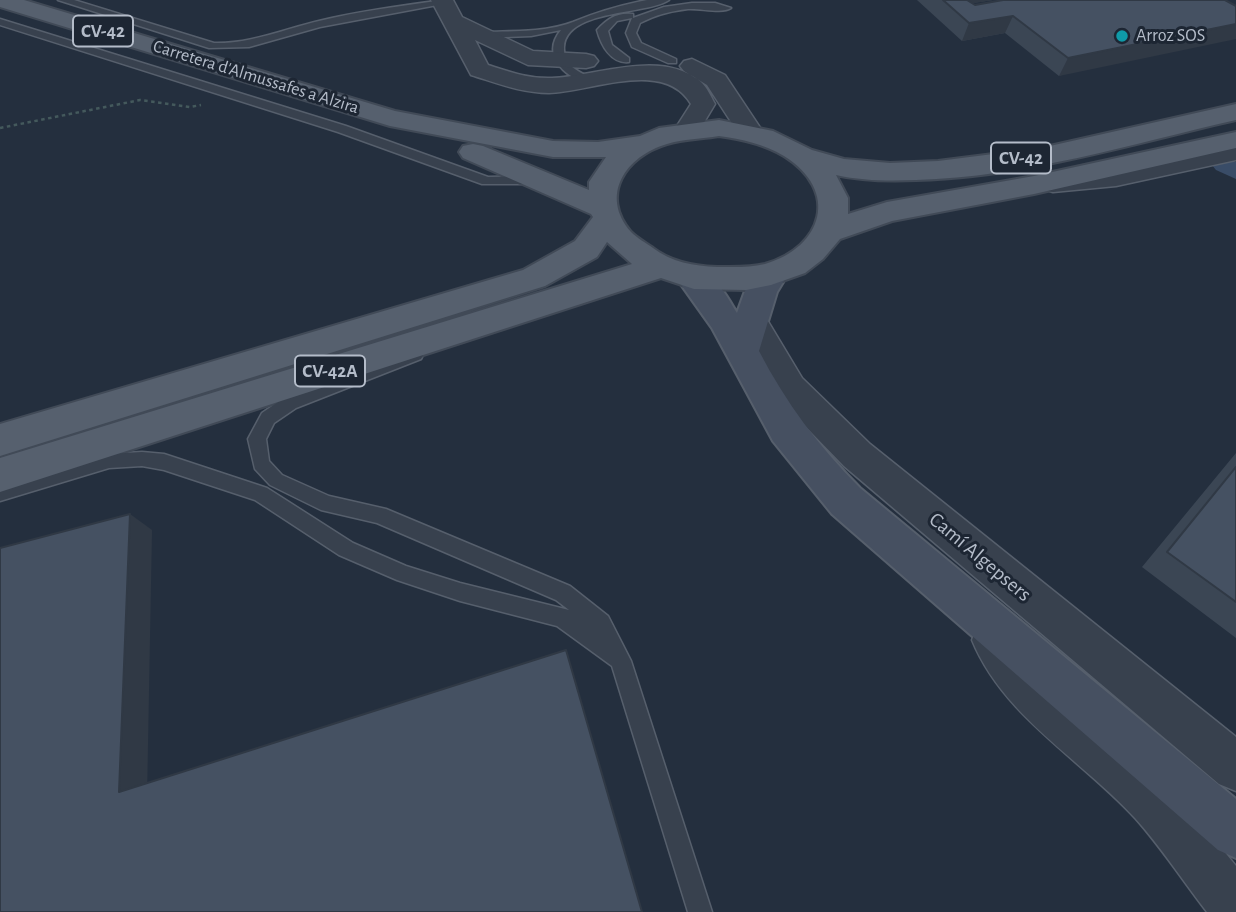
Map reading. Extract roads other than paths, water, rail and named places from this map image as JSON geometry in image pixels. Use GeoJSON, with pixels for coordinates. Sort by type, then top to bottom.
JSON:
{"type":"FeatureCollection","features":[{"type":"Feature","properties":{"kind":"main road","name":"Carretera d'Almussafes a Alzira"},"geometry":{"type":"LineString","coordinates":[[0,0],[390,118],[543,180],[604,214]]}},
{"type":"Feature","properties":{"kind":"main road","name":"CV-42"},"geometry":{"type":"LineString","coordinates":[[803,156],[825,178],[835,204],[831,230],[818,248],[799,263],[772,274],[719,280],[675,271],[636,254],[618,238],[604,214],[602,188],[608,171],[621,156],[662,134],[688,129],[719,128],[750,132],[779,142],[803,156],[844,168],[893,171],[970,167],[1035,156],[1236,112]]}},
{"type":"Feature","properties":{"kind":"main road","name":"Carretera d'Almussafes a Alzira"},"geometry":{"type":"LineString","coordinates":[[390,118],[554,149],[598,150],[639,144]]}},
{"type":"Feature","properties":{"kind":"main road","name":"CV-42"},"geometry":{"type":"LineString","coordinates":[[831,230],[887,212],[1034,185],[1236,140]]}},
{"type":"Feature","properties":{"kind":"main road","name":"CV-42A"},"geometry":{"type":"LineString","coordinates":[[0,440],[534,278],[586,249],[604,214]]}},
{"type":"Feature","properties":{"kind":"main road","name":"CV-42A"},"geometry":{"type":"LineString","coordinates":[[0,475],[493,320],[675,271]]}},
{"type":"Feature","properties":{"kind":"main road"},"geometry":{"type":"LineString","coordinates":[[675,271],[708,293],[747,335],[769,405],[817,470],[846,501],[1236,832]]}},
{"type":"Feature","properties":{"kind":"main road"},"geometry":{"type":"LineString","coordinates":[[747,335],[761,291],[772,274]]}},
{"type":"Feature","properties":{"kind":"street"},"geometry":{"type":"LineString","coordinates":[[446,8],[479,35],[528,58],[560,61],[653,58],[689,65],[716,80],[750,132]]}},
{"type":"Feature","properties":{"kind":"street"},"geometry":{"type":"LineString","coordinates":[[446,8],[479,70],[532,85],[634,73],[665,76],[692,87],[703,104],[688,129]]}},
{"type":"Feature","properties":{"kind":"street"},"geometry":{"type":"LineString","coordinates":[[1034,185],[1116,177],[1236,152]]}},
{"type":"Feature","properties":{"kind":"street","name":"Camí Algepsers"},"geometry":{"type":"LineString","coordinates":[[747,335],[790,388],[857,455],[1236,767]]}},
{"type":"Feature","properties":{"kind":"street"},"geometry":{"type":"LineString","coordinates":[[966,602],[1029,689],[1152,801],[1236,907]]}},
{"type":"Feature","properties":{"kind":"lane"},"geometry":{"type":"LineString","coordinates":[[63,0],[213,46],[238,48],[315,25],[446,8]]}},
{"type":"Feature","properties":{"kind":"lane"},"geometry":{"type":"LineString","coordinates":[[479,35],[531,33],[573,25],[610,12],[664,0]]}},
{"type":"Feature","properties":{"kind":"lane"},"geometry":{"type":"LineString","coordinates":[[625,60],[607,46],[603,30],[614,19],[704,0]]}},
{"type":"Feature","properties":{"kind":"lane"},"geometry":{"type":"LineString","coordinates":[[672,61],[636,45],[631,33],[635,21],[648,14],[679,8],[708,4],[726,8]]}},
{"type":"Feature","properties":{"kind":"lane"},"geometry":{"type":"LineString","coordinates":[[0,22],[355,133],[487,181],[543,180]]}},
{"type":"Feature","properties":{"kind":"lane"},"geometry":{"type":"LineString","coordinates":[[573,25],[564,30],[557,45],[560,61],[567,72],[587,80]]}},
{"type":"Feature","properties":{"kind":"lane"},"geometry":{"type":"LineString","coordinates":[[493,320],[379,371],[290,403],[268,418],[261,429],[257,439],[261,464],[276,480],[327,504],[379,514],[563,593],[601,623],[621,661],[700,912]]}},
{"type":"Feature","properties":{"kind":"lane"},"geometry":{"type":"LineString","coordinates":[[0,493],[109,461],[142,459],[164,462],[261,494],[346,549],[404,574],[460,592],[562,617],[621,661]]}},
{"type":"Feature","properties":{"kind":"waterway"},"geometry":{"type":"LineString","coordinates":[[1224,165],[1236,172]]}},
{"type":"Feature","properties":{"kind":"place","name":"Arroz SOS"},"geometry":{"type":"Point","coordinates":[1122,36]}}]}
